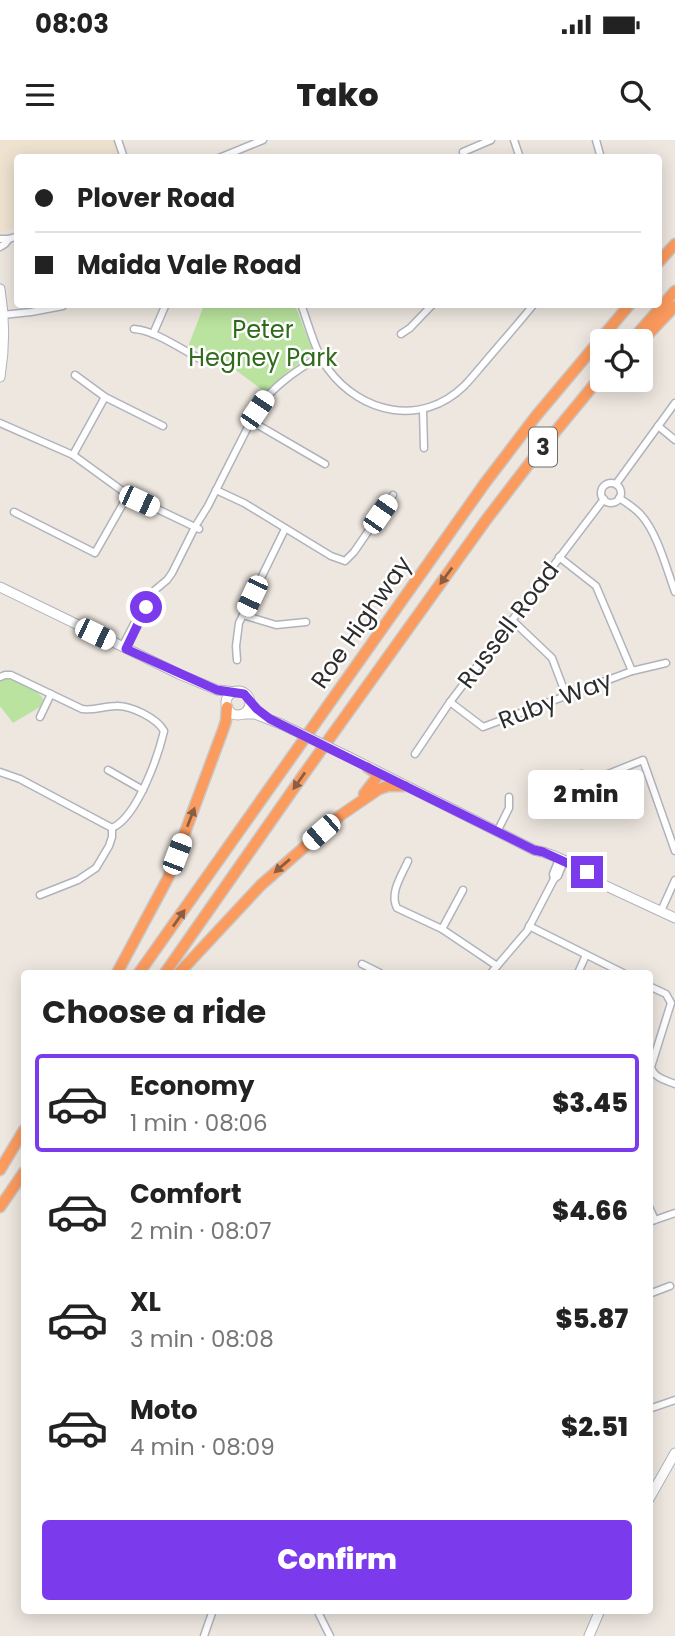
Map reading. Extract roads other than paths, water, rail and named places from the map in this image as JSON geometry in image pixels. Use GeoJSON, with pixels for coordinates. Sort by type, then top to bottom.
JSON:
{"type":"FeatureCollection","features":[{"type":"Feature","properties":{"kind":"highway"},"geometry":{"type":"LineString","coordinates":[[662,259],[675,244]]}},
{"type":"Feature","properties":{"kind":"highway"},"geometry":{"type":"LineString","coordinates":[[662,268],[675,254]]}},
{"type":"Feature","properties":{"kind":"highway"},"geometry":{"type":"LineString","coordinates":[[662,306],[675,291]]}},
{"type":"Feature","properties":{"kind":"highway"},"geometry":{"type":"LineString","coordinates":[[653,329],[675,306]]}},
{"type":"Feature","properties":{"kind":"highway"},"geometry":{"type":"LineString","coordinates":[[536,416],[619,308]]}},
{"type":"Feature","properties":{"kind":"highway","name":"Roe Highway"},"geometry":{"type":"LineString","coordinates":[[141,970],[485,483],[536,416],[627,308]]}},
{"type":"Feature","properties":{"kind":"highway"},"geometry":{"type":"LineString","coordinates":[[642,329],[660,308]]}},
{"type":"Feature","properties":{"kind":"highway","name":"Roe Highway"},"geometry":{"type":"LineString","coordinates":[[167,970],[486,520],[590,390]]}},
{"type":"Feature","properties":{"kind":"highway"},"geometry":{"type":"LineString","coordinates":[[486,520],[595,392]]}},
{"type":"Feature","properties":{"kind":"highway"},"geometry":{"type":"LineString","coordinates":[[119,970],[168,878],[223,730],[226,706]]}},
{"type":"Feature","properties":{"kind":"highway"},"geometry":{"type":"LineString","coordinates":[[355,805],[376,779],[376,774],[367,767]]}},
{"type":"Feature","properties":{"kind":"highway"},"geometry":{"type":"LineString","coordinates":[[182,970],[261,885],[355,805],[383,787],[405,786]]}},
{"type":"Feature","properties":{"kind":"highway"},"geometry":{"type":"LineString","coordinates":[[0,1170],[21,1135]]}},
{"type":"Feature","properties":{"kind":"highway"},"geometry":{"type":"LineString","coordinates":[[0,1207],[21,1176]]}},
{"type":"Feature","properties":{"kind":"main road"},"geometry":{"type":"LineString","coordinates":[[0,289],[4,350],[0,377]]}},
{"type":"Feature","properties":{"kind":"main road"},"geometry":{"type":"LineString","coordinates":[[0,587],[178,674],[217,690],[244,694],[270,719]]}},
{"type":"Feature","properties":{"kind":"main road"},"geometry":{"type":"LineString","coordinates":[[178,674],[209,692],[233,714],[255,714],[281,724],[534,850],[587,872],[594,880],[675,918]]}},
{"type":"Feature","properties":{"kind":"main road"},"geometry":{"type":"LineString","coordinates":[[226,706],[229,695],[236,692]]}},
{"type":"Feature","properties":{"kind":"main road"},"geometry":{"type":"LineString","coordinates":[[240,715],[248,708],[247,696]]}},
{"type":"Feature","properties":{"kind":"main road"},"geometry":{"type":"LineString","coordinates":[[653,1492],[675,1453]]}},
{"type":"Feature","properties":{"kind":"main road"},"geometry":{"type":"LineString","coordinates":[[589,1636],[598,1614]]}},
{"type":"Feature","properties":{"kind":"street"},"geometry":{"type":"LineString","coordinates":[[229,154],[263,140]]}},
{"type":"Feature","properties":{"kind":"street"},"geometry":{"type":"LineString","coordinates":[[463,152],[491,140]]}},
{"type":"Feature","properties":{"kind":"street"},"geometry":{"type":"LineString","coordinates":[[241,149],[243,154]]}},
{"type":"Feature","properties":{"kind":"street"},"geometry":{"type":"LineString","coordinates":[[0,239],[14,237]]}},
{"type":"Feature","properties":{"kind":"street"},"geometry":{"type":"LineString","coordinates":[[0,247],[9,239]]}},
{"type":"Feature","properties":{"kind":"street"},"geometry":{"type":"LineString","coordinates":[[2,315],[52,308]]}},
{"type":"Feature","properties":{"kind":"street"},"geometry":{"type":"LineString","coordinates":[[153,334],[164,308]]}},
{"type":"Feature","properties":{"kind":"street"},"geometry":{"type":"LineString","coordinates":[[302,308],[326,368],[345,389],[368,403],[396,411],[423,410],[443,401],[463,387],[531,308]]}},
{"type":"Feature","properties":{"kind":"street"},"geometry":{"type":"LineString","coordinates":[[401,334],[429,308]]}},
{"type":"Feature","properties":{"kind":"street"},"geometry":{"type":"LineString","coordinates":[[134,328],[153,334],[200,359]]}},
{"type":"Feature","properties":{"kind":"street"},"geometry":{"type":"LineString","coordinates":[[124,648],[153,595],[175,576],[251,421],[266,397],[284,380],[320,356]]}},
{"type":"Feature","properties":{"kind":"street"},"geometry":{"type":"LineString","coordinates":[[75,375],[104,397],[163,426]]}},
{"type":"Feature","properties":{"kind":"street"},"geometry":{"type":"LineString","coordinates":[[73,455],[104,397]]}},
{"type":"Feature","properties":{"kind":"street"},"geometry":{"type":"LineString","coordinates":[[615,484],[675,403]]}},
{"type":"Feature","properties":{"kind":"street"},"geometry":{"type":"LineString","coordinates":[[423,410],[424,448]]}},
{"type":"Feature","properties":{"kind":"street"},"geometry":{"type":"LineString","coordinates":[[251,421],[325,464]]}},
{"type":"Feature","properties":{"kind":"street"},"geometry":{"type":"LineString","coordinates":[[0,423],[73,455],[128,495],[197,528]]}},
{"type":"Feature","properties":{"kind":"street"},"geometry":{"type":"LineString","coordinates":[[658,426],[675,440]]}},
{"type":"Feature","properties":{"kind":"street"},"geometry":{"type":"LineString","coordinates":[[615,484],[621,492],[619,498],[612,502],[604,499],[601,493],[604,486],[615,484]]}},
{"type":"Feature","properties":{"kind":"street"},"geometry":{"type":"LineString","coordinates":[[216,490],[244,503],[331,556],[345,561],[393,495]]}},
{"type":"Feature","properties":{"kind":"street"},"geometry":{"type":"LineString","coordinates":[[14,512],[95,553],[128,495]]}},
{"type":"Feature","properties":{"kind":"street"},"geometry":{"type":"LineString","coordinates":[[619,498],[634,508],[652,531],[675,592]]}},
{"type":"Feature","properties":{"kind":"street","name":"Russell Road"},"geometry":{"type":"LineString","coordinates":[[415,754],[450,702],[604,499]]}},
{"type":"Feature","properties":{"kind":"street"},"geometry":{"type":"LineString","coordinates":[[237,660],[239,623],[285,529]]}},
{"type":"Feature","properties":{"kind":"street"},"geometry":{"type":"LineString","coordinates":[[559,557],[596,586],[632,671]]}},
{"type":"Feature","properties":{"kind":"street"},"geometry":{"type":"LineString","coordinates":[[243,615],[276,625],[306,622]]}},
{"type":"Feature","properties":{"kind":"street"},"geometry":{"type":"LineString","coordinates":[[512,620],[552,658],[566,695]]}},
{"type":"Feature","properties":{"kind":"street","name":"Ruby Way"},"geometry":{"type":"LineString","coordinates":[[450,702],[483,727],[632,671],[666,663]]}},
{"type":"Feature","properties":{"kind":"street"},"geometry":{"type":"LineString","coordinates":[[0,677],[11,675],[82,709],[124,706],[154,719],[162,727],[164,731],[158,755],[143,790],[121,822],[111,828]]}},
{"type":"Feature","properties":{"kind":"street"},"geometry":{"type":"LineString","coordinates":[[40,717],[51,694]]}},
{"type":"Feature","properties":{"kind":"street"},"geometry":{"type":"LineString","coordinates":[[581,774],[598,778],[643,761],[675,851]]}},
{"type":"Feature","properties":{"kind":"street"},"geometry":{"type":"LineString","coordinates":[[108,770],[143,790]]}},
{"type":"Feature","properties":{"kind":"street"},"geometry":{"type":"LineString","coordinates":[[0,772],[20,779],[111,828]]}},
{"type":"Feature","properties":{"kind":"street"},"geometry":{"type":"LineString","coordinates":[[497,832],[509,808],[509,797]]}},
{"type":"Feature","properties":{"kind":"street"},"geometry":{"type":"LineString","coordinates":[[40,895],[78,880],[96,868],[109,846],[111,828]]}},
{"type":"Feature","properties":{"kind":"street"},"geometry":{"type":"LineString","coordinates":[[408,861],[394,894],[394,904],[401,911],[442,929],[497,966]]}},
{"type":"Feature","properties":{"kind":"street"},"geometry":{"type":"LineString","coordinates":[[494,970],[529,926],[558,876],[561,862]]}},
{"type":"Feature","properties":{"kind":"street"},"geometry":{"type":"LineString","coordinates":[[661,911],[675,880]]}},
{"type":"Feature","properties":{"kind":"street"},"geometry":{"type":"LineString","coordinates":[[442,929],[463,890]]}},
{"type":"Feature","properties":{"kind":"street"},"geometry":{"type":"LineString","coordinates":[[529,926],[617,970]]}},
{"type":"Feature","properties":{"kind":"street"},"geometry":{"type":"LineString","coordinates":[[579,970],[586,955]]}},
{"type":"Feature","properties":{"kind":"street"},"geometry":{"type":"LineString","coordinates":[[362,964],[374,970]]}},
{"type":"Feature","properties":{"kind":"street"},"geometry":{"type":"LineString","coordinates":[[653,988],[666,994],[671,1003],[653,1061]]}},
{"type":"Feature","properties":{"kind":"street"},"geometry":{"type":"LineString","coordinates":[[653,1072],[658,1077],[675,1084]]}},
{"type":"Feature","properties":{"kind":"street"},"geometry":{"type":"LineString","coordinates":[[653,1221],[675,1213]]}},
{"type":"Feature","properties":{"kind":"street"},"geometry":{"type":"LineString","coordinates":[[653,1292],[670,1286]]}},
{"type":"Feature","properties":{"kind":"street"},"geometry":{"type":"LineString","coordinates":[[653,1408],[675,1400]]}},
{"type":"Feature","properties":{"kind":"street"},"geometry":{"type":"LineString","coordinates":[[204,1636],[212,1614]]}},
{"type":"Feature","properties":{"kind":"street"},"geometry":{"type":"LineString","coordinates":[[319,1614],[330,1636]]}},
{"type":"Feature","properties":{"kind":"park label","name":"Peter Hegney Park"},"geometry":{"type":"Point","coordinates":[263,343]}}]}
